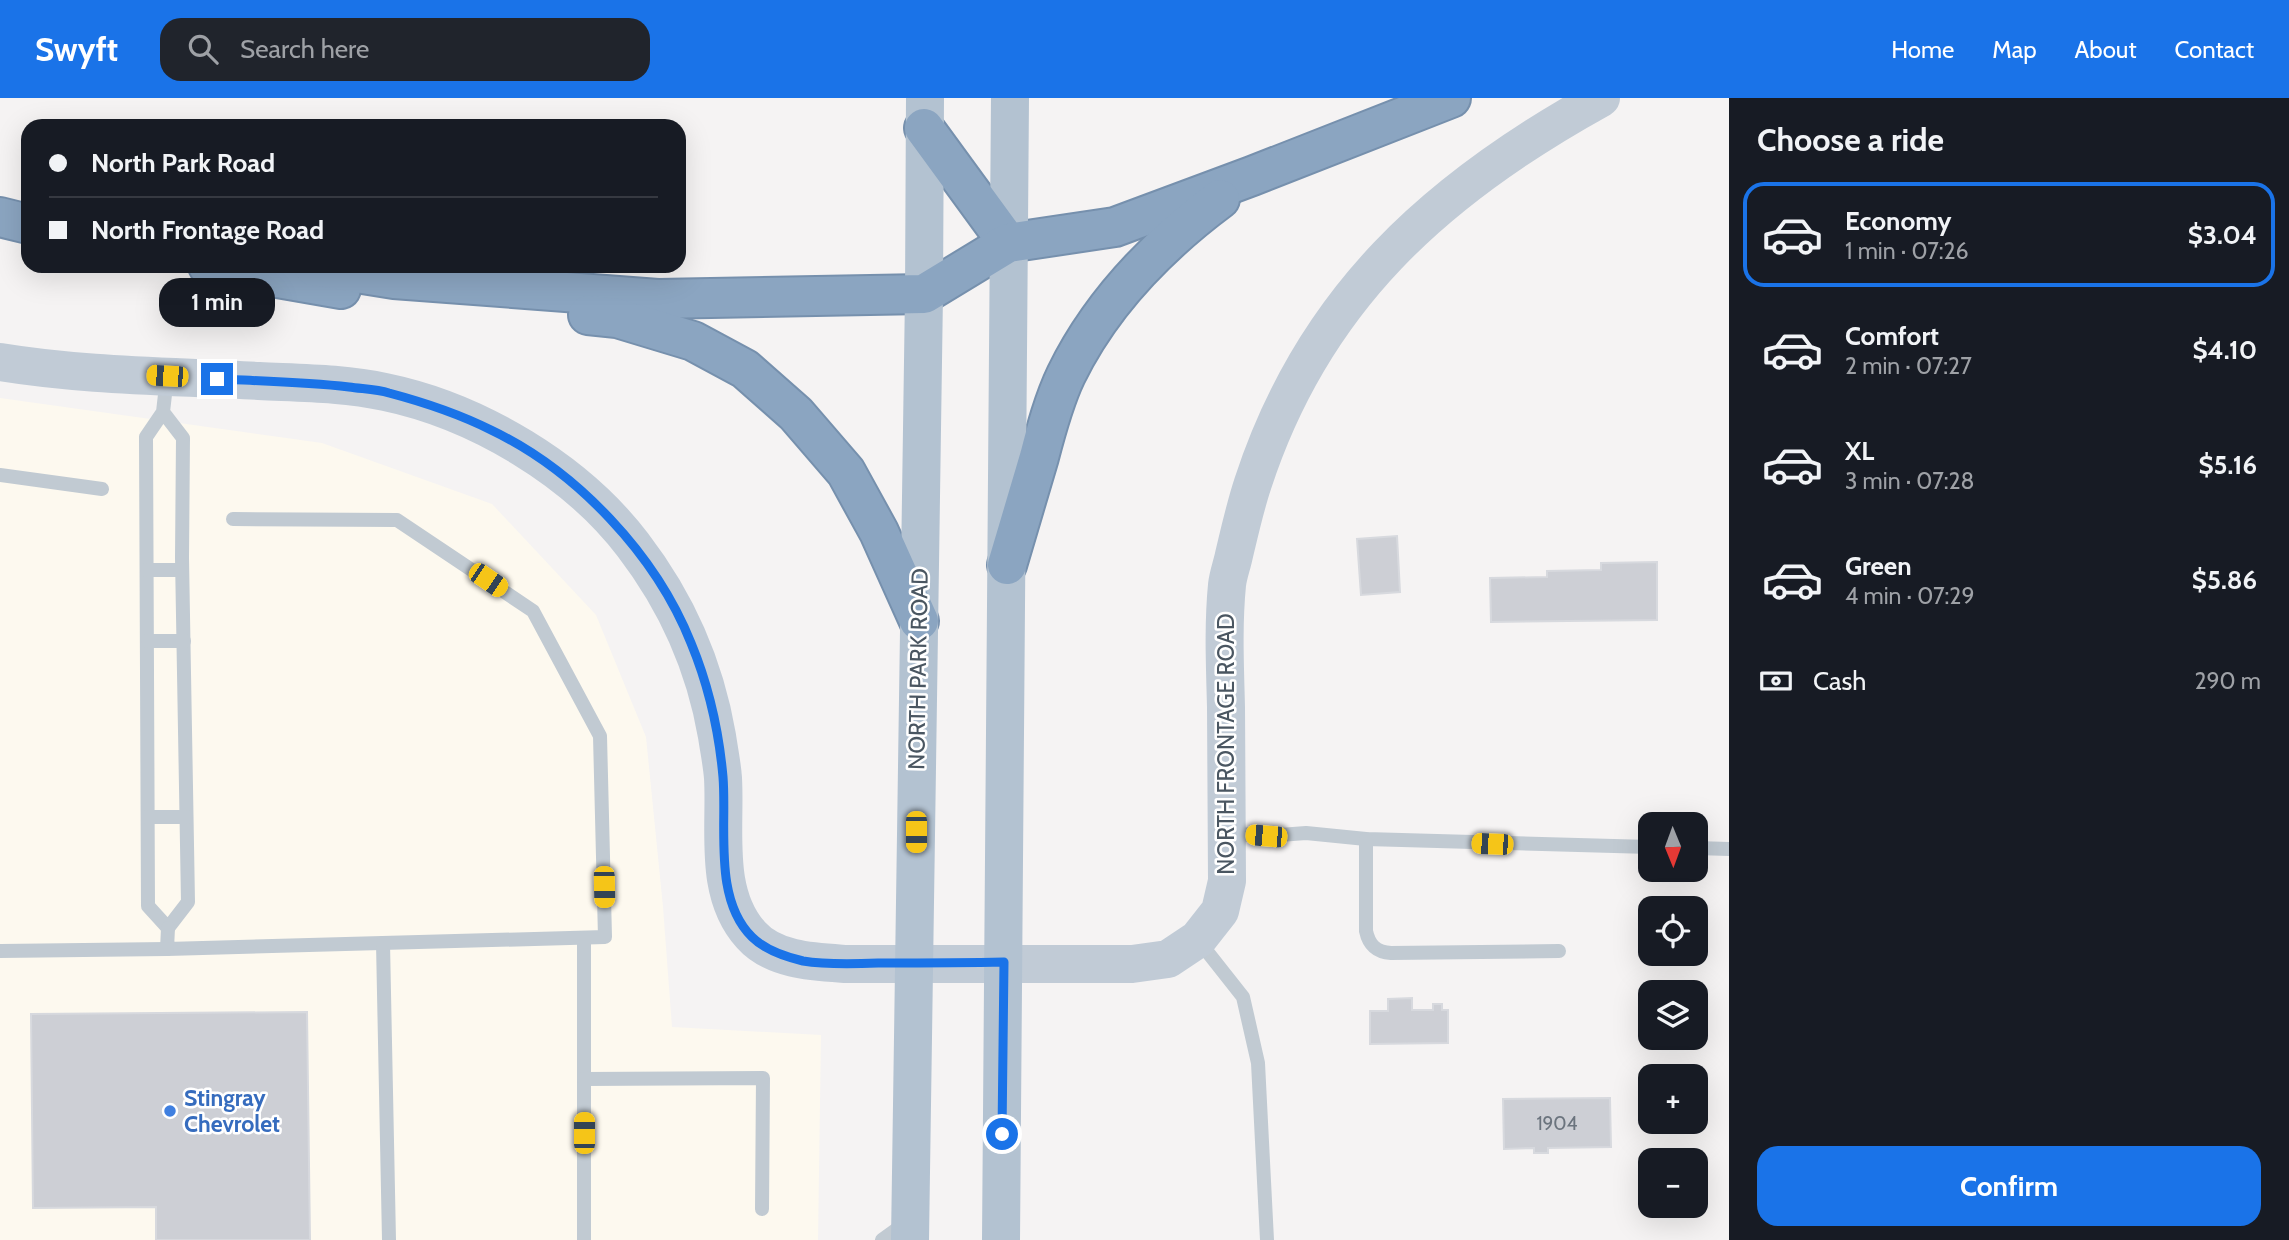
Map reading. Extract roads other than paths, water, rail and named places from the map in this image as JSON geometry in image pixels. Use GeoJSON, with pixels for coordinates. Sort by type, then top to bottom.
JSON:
{"type":"FeatureCollection","features":[{"type":"Feature","properties":{"kind":"highway"},"geometry":{"type":"LineString","coordinates":[[357,273],[394,279],[658,299],[924,294],[1007,243],[1115,227],[1451,98]]}},
{"type":"Feature","properties":{"kind":"highway"},"geometry":{"type":"LineString","coordinates":[[925,113],[1007,243]]}},
{"type":"Feature","properties":{"kind":"highway"},"geometry":{"type":"LineString","coordinates":[[1007,565],[1048,424],[1065,376],[1097,322],[1136,273],[1182,228],[1252,176]]}},
{"type":"Feature","properties":{"kind":"highway"},"geometry":{"type":"LineString","coordinates":[[0,200],[21,205]]}},
{"type":"Feature","properties":{"kind":"highway"},"geometry":{"type":"LineString","coordinates":[[0,217],[21,222]]}},
{"type":"Feature","properties":{"kind":"highway"},"geometry":{"type":"LineString","coordinates":[[249,273],[368,293],[617,318],[692,341],[745,369],[796,414],[846,472],[879,533],[919,621]]}},
{"type":"Feature","properties":{"kind":"main road"},"geometry":{"type":"LineString","coordinates":[[1001,1240],[1010,98]]}},
{"type":"Feature","properties":{"kind":"main road","name":"NORTH PARK ROAD"},"geometry":{"type":"LineString","coordinates":[[901,1233],[915,963],[925,113]]}},
{"type":"Feature","properties":{"kind":"street","name":"NORTH FRONTAGE ROAD"},"geometry":{"type":"LineString","coordinates":[[0,362],[165,394],[318,383],[386,392],[491,429],[565,477],[603,512],[632,544],[663,590],[691,642],[717,733],[723,776],[726,882],[735,912],[752,937],[775,952],[804,961],[846,964],[1132,964],[1168,959],[1198,939],[1220,911],[1227,881],[1227,582],[1264,447],[1289,392],[1322,337],[1363,280],[1417,225],[1505,155],[1601,98]]}},
{"type":"Feature","properties":{"kind":"lane"},"geometry":{"type":"LineString","coordinates":[[165,394],[146,437],[148,906],[168,928]]}},
{"type":"Feature","properties":{"kind":"lane"},"geometry":{"type":"LineString","coordinates":[[165,394],[183,438],[188,902],[168,928],[167,948]]}},
{"type":"Feature","properties":{"kind":"lane"},"geometry":{"type":"LineString","coordinates":[[0,475],[102,489]]}},
{"type":"Feature","properties":{"kind":"lane"},"geometry":{"type":"LineString","coordinates":[[0,951],[605,937],[600,736],[533,611],[397,520],[233,519]]}},
{"type":"Feature","properties":{"kind":"lane"},"geometry":{"type":"LineString","coordinates":[[147,570],[183,570]]}},
{"type":"Feature","properties":{"kind":"lane"},"geometry":{"type":"LineString","coordinates":[[148,640],[184,641]]}},
{"type":"Feature","properties":{"kind":"lane"},"geometry":{"type":"LineString","coordinates":[[148,817],[186,817]]}},
{"type":"Feature","properties":{"kind":"lane"},"geometry":{"type":"LineString","coordinates":[[1227,833],[1266,836],[1306,833],[1366,839],[1638,847]]}},
{"type":"Feature","properties":{"kind":"lane"},"geometry":{"type":"LineString","coordinates":[[1366,839],[1366,930],[1374,948],[1382,953],[1559,951]]}},
{"type":"Feature","properties":{"kind":"lane"},"geometry":{"type":"LineString","coordinates":[[1708,848],[1729,849]]}},
{"type":"Feature","properties":{"kind":"lane"},"geometry":{"type":"LineString","coordinates":[[584,938],[584,1240]]}},
{"type":"Feature","properties":{"kind":"lane"},"geometry":{"type":"LineString","coordinates":[[1198,939],[1243,997],[1258,1063],[1267,1240]]}},
{"type":"Feature","properties":{"kind":"lane"},"geometry":{"type":"LineString","coordinates":[[383,943],[389,1240]]}},
{"type":"Feature","properties":{"kind":"lane"},"geometry":{"type":"LineString","coordinates":[[584,1079],[763,1078],[762,1209]]}},
{"type":"Feature","properties":{"kind":"place","name":"Stingray Chevrolet"},"geometry":{"type":"Point","coordinates":[170,1111]}}]}
